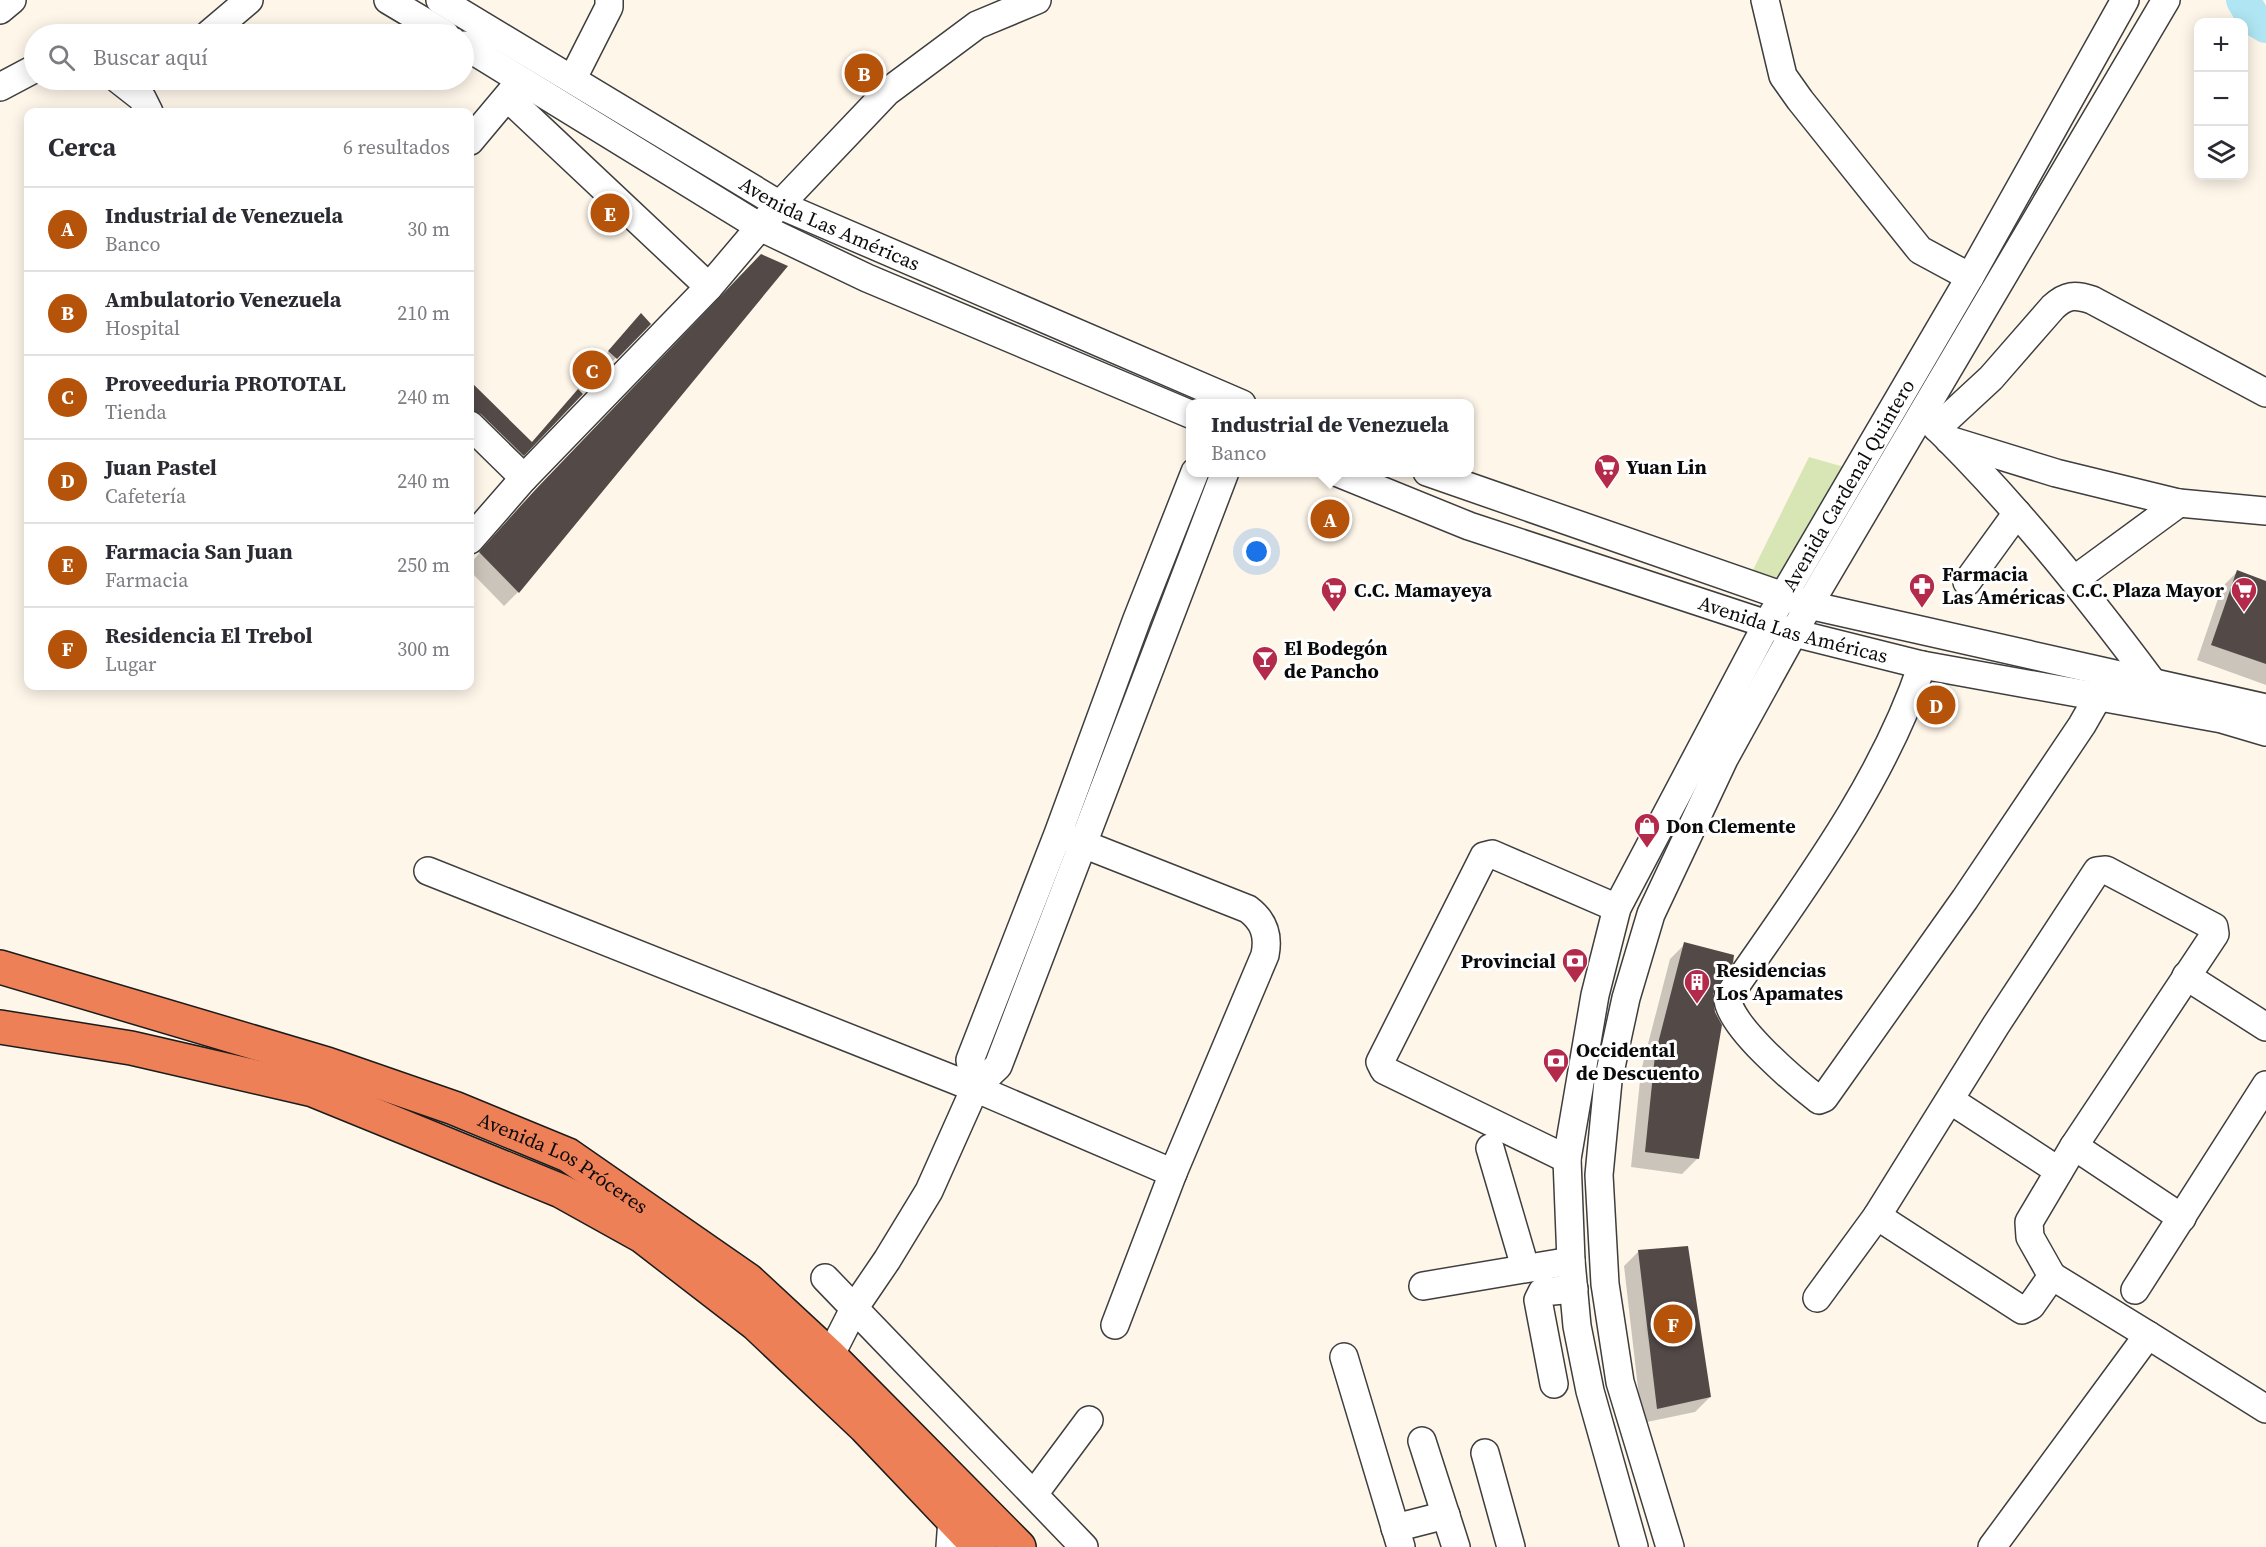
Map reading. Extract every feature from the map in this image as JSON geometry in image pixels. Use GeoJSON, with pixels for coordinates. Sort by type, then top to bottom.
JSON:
{"type":"FeatureCollection","features":[{"type":"Feature","properties":{"kind":"highway","name":"Avenida Los Próceres"},"geometry":{"type":"LineString","coordinates":[[0,967],[327,1064],[454,1108],[568,1155],[748,1280],[830,1356],[1019,1547]]}},
{"type":"Feature","properties":{"kind":"highway","name":"Avenida Los Próceres"},"geometry":{"type":"LineString","coordinates":[[0,1027],[131,1048],[313,1090],[561,1191],[642,1236],[756,1324],[865,1427],[951,1533],[979,1547]]}},
{"type":"Feature","properties":{"kind":"street"},"geometry":{"type":"LineString","coordinates":[[0,10],[12,0]]}},
{"type":"Feature","properties":{"kind":"street"},"geometry":{"type":"LineString","coordinates":[[221,24],[249,0]]}},
{"type":"Feature","properties":{"kind":"street"},"geometry":{"type":"LineString","coordinates":[[388,0],[428,24]]}},
{"type":"Feature","properties":{"kind":"street","name":"Avenida Las Américas"},"geometry":{"type":"LineString","coordinates":[[440,0],[465,24]]}},
{"type":"Feature","properties":{"kind":"street"},"geometry":{"type":"LineString","coordinates":[[573,78],[609,7],[609,0]]}},
{"type":"Feature","properties":{"kind":"street"},"geometry":{"type":"LineString","coordinates":[[474,535],[524,478],[709,287],[780,205],[887,92],[977,25],[1036,0]]}},
{"type":"Feature","properties":{"kind":"street"},"geometry":{"type":"LineString","coordinates":[[1765,0],[1783,76],[1800,100],[1920,250],[1970,277]]}},
{"type":"Feature","properties":{"kind":"street","name":"Avenida Cardenal Quintero"},"geometry":{"type":"LineString","coordinates":[[1634,1547],[1590,1391],[1577,1326],[1571,1261],[1567,1159],[1595,994],[1617,908],[1768,622],[1970,277],[2126,0]]}},
{"type":"Feature","properties":{"kind":"street","name":"Avenida Cardenal Quintero"},"geometry":{"type":"LineString","coordinates":[[1794,633],[1809,605],[1936,427],[2036,224],[2166,0]]}},
{"type":"Feature","properties":{"kind":"street","name":"Avenida Las Américas"},"geometry":{"type":"LineString","coordinates":[[474,33],[521,79],[573,78],[780,205],[1230,399]]}},
{"type":"Feature","properties":{"kind":"street","name":"Avenida Las Américas"},"geometry":{"type":"LineString","coordinates":[[474,51],[760,227],[867,278],[1186,412]]}},
{"type":"Feature","properties":{"kind":"street"},"geometry":{"type":"LineString","coordinates":[[0,87],[24,74]]}},
{"type":"Feature","properties":{"kind":"street"},"geometry":{"type":"LineString","coordinates":[[474,136],[521,79],[709,287]]}},
{"type":"Feature","properties":{"kind":"street"},"geometry":{"type":"LineString","coordinates":[[1936,427],[1990,378],[2060,301],[2075,295],[2092,300],[2266,393]]}},
{"type":"Feature","properties":{"kind":"street"},"geometry":{"type":"LineString","coordinates":[[1936,427],[2056,473],[2179,503],[2266,511]]}},
{"type":"Feature","properties":{"kind":"street"},"geometry":{"type":"LineString","coordinates":[[1936,427],[2017,513],[2074,580],[2151,680]]}},
{"type":"Feature","properties":{"kind":"street"},"geometry":{"type":"LineString","coordinates":[[474,429],[524,478]]}},
{"type":"Feature","properties":{"kind":"street"},"geometry":{"type":"LineString","coordinates":[[975,1088],[970,1060],[1193,477]]}},
{"type":"Feature","properties":{"kind":"street"},"geometry":{"type":"LineString","coordinates":[[830,1356],[855,1307],[929,1191],[975,1088],[998,1066],[1085,844],[1223,477]]}},
{"type":"Feature","properties":{"kind":"street","name":"Avenida Las Américas"},"geometry":{"type":"LineString","coordinates":[[1348,477],[1469,526],[1768,622],[1794,633],[1922,665],[2222,719],[2266,732]]}},
{"type":"Feature","properties":{"kind":"street","name":"Avenida Las Américas"},"geometry":{"type":"LineString","coordinates":[[1441,477],[1809,605],[2151,680],[2266,708]]}},
{"type":"Feature","properties":{"kind":"street"},"geometry":{"type":"LineString","coordinates":[[2074,580],[2179,503]]}},
{"type":"Feature","properties":{"kind":"street"},"geometry":{"type":"LineString","coordinates":[[1967,582],[2017,513]]}},
{"type":"Feature","properties":{"kind":"street"},"geometry":{"type":"LineString","coordinates":[[1670,1547],[1620,1382],[1605,1284],[1599,1175],[1608,1081],[1626,998],[1651,914],[1724,759],[1794,633]]}},
{"type":"Feature","properties":{"kind":"street"},"geometry":{"type":"LineString","coordinates":[[1922,665],[1912,695],[1858,806],[1728,997],[1728,1004],[1739,1023],[1768,1057],[1818,1100],[1824,1098],[1965,899],[2098,697]]}},
{"type":"Feature","properties":{"kind":"street"},"geometry":{"type":"LineString","coordinates":[[1058,834],[1248,909],[1257,915],[1266,934],[1264,955],[1173,1173],[1115,1325]]}},
{"type":"Feature","properties":{"kind":"street"},"geometry":{"type":"LineString","coordinates":[[1567,1159],[1384,1070],[1380,1062],[1484,856],[1492,854],[1617,908]]}},
{"type":"Feature","properties":{"kind":"street"},"geometry":{"type":"LineString","coordinates":[[1817,1298],[1877,1216],[2097,871],[2106,870],[2214,927],[2216,934],[2074,1146],[2029,1222],[2028,1230],[2052,1276],[2266,1409]]}},
{"type":"Feature","properties":{"kind":"street"},"geometry":{"type":"LineString","coordinates":[[428,871],[975,1088],[1173,1173]]}},
{"type":"Feature","properties":{"kind":"street"},"geometry":{"type":"LineString","coordinates":[[2186,976],[2266,1027]]}},
{"type":"Feature","properties":{"kind":"street"},"geometry":{"type":"LineString","coordinates":[[2135,1290],[2266,1085]]}},
{"type":"Feature","properties":{"kind":"street"},"geometry":{"type":"LineString","coordinates":[[1950,1101],[2059,1171]]}},
{"type":"Feature","properties":{"kind":"street"},"geometry":{"type":"LineString","coordinates":[[2074,1146],[2182,1218]]}},
{"type":"Feature","properties":{"kind":"street"},"geometry":{"type":"LineString","coordinates":[[1490,1148],[1525,1267]]}},
{"type":"Feature","properties":{"kind":"street"},"geometry":{"type":"LineString","coordinates":[[1877,1216],[2022,1310],[2031,1306],[2052,1276]]}},
{"type":"Feature","properties":{"kind":"street"},"geometry":{"type":"LineString","coordinates":[[1423,1286],[1571,1261]]}},
{"type":"Feature","properties":{"kind":"street"},"geometry":{"type":"LineString","coordinates":[[825,1278],[1084,1547]]}},
{"type":"Feature","properties":{"kind":"street"},"geometry":{"type":"LineString","coordinates":[[1554,1384],[1538,1300],[1542,1292],[1574,1289]]}},
{"type":"Feature","properties":{"kind":"street"},"geometry":{"type":"LineString","coordinates":[[1992,1547],[2148,1335]]}},
{"type":"Feature","properties":{"kind":"street"},"geometry":{"type":"LineString","coordinates":[[1344,1357],[1398,1537],[1446,1515]]}},
{"type":"Feature","properties":{"kind":"street"},"geometry":{"type":"LineString","coordinates":[[1034,1494],[1089,1420]]}},
{"type":"Feature","properties":{"kind":"street"},"geometry":{"type":"LineString","coordinates":[[1422,1441],[1456,1547]]}},
{"type":"Feature","properties":{"kind":"street"},"geometry":{"type":"LineString","coordinates":[[1485,1453],[1511,1547]]}},
{"type":"Feature","properties":{"kind":"green space"},"geometry":{"type":"Polygon","coordinates":[[[1809,457],[1858,471],[1783,593],[1747,582],[1809,457]]]}},
{"type":"Feature","properties":{"kind":"building"},"geometry":{"type":"Polygon","coordinates":[[[761,254],[788,266],[519,593],[479,552],[536,489],[761,254]]]}},
{"type":"Feature","properties":{"kind":"building"},"geometry":{"type":"Polygon","coordinates":[[[641,313],[651,324],[617,359],[608,351],[641,313]]]}},
{"type":"Feature","properties":{"kind":"building"},"geometry":{"type":"Polygon","coordinates":[[[474,385],[532,442],[578,389],[583,394],[524,456],[481,414],[474,411],[474,385]]]}},
{"type":"Feature","properties":{"kind":"building","name":"C.C. Plaza Mayor"},"geometry":{"type":"Polygon","coordinates":[[[2237,570],[2266,581],[2266,664],[2211,645],[2237,570]]]}},
{"type":"Feature","properties":{"kind":"building","name":"Residencias Los Apamates"},"geometry":{"type":"Polygon","coordinates":[[[1684,942],[1734,955],[1733,963],[1713,994],[1715,1012],[1722,1025],[1699,1159],[1645,1152],[1655,1055],[1684,942]]]}},
{"type":"Feature","properties":{"kind":"building"},"geometry":{"type":"Polygon","coordinates":[[[1688,1246],[1711,1397],[1657,1409],[1638,1250],[1688,1246]]]}},
{"type":"Feature","properties":{"kind":"waterway"},"geometry":{"type":"LineString","coordinates":[[2243,0],[2254,19],[2266,26]]}},
{"type":"Feature","properties":{"kind":"place","name":"Ambulatorio Venezuela"},"geometry":{"type":"Point","coordinates":[864,73]}},
{"type":"Feature","properties":{"kind":"place","name":"Farmacia San Juan"},"geometry":{"type":"Point","coordinates":[610,213]}},
{"type":"Feature","properties":{"kind":"place","name":"Proveeduria PROTOTAL"},"geometry":{"type":"Point","coordinates":[592,370]}},
{"type":"Feature","properties":{"kind":"place","name":"Yuan Lin"},"geometry":{"type":"Point","coordinates":[1607,490]}},
{"type":"Feature","properties":{"kind":"place","name":"Industrial de Venezuela"},"geometry":{"type":"Point","coordinates":[1330,519]}},
{"type":"Feature","properties":{"kind":"place","name":"Farmacia Las Américas"},"geometry":{"type":"Point","coordinates":[1922,609]}},
{"type":"Feature","properties":{"kind":"place","name":"C.C. Mamayeya"},"geometry":{"type":"Point","coordinates":[1334,613]}},
{"type":"Feature","properties":{"kind":"place","name":"C.C. Plaza Mayor"},"geometry":{"type":"Point","coordinates":[2244,613]}},
{"type":"Feature","properties":{"kind":"place","name":"El Bodegón de Pancho"},"geometry":{"type":"Point","coordinates":[1265,682]}},
{"type":"Feature","properties":{"kind":"place","name":"Juan Pastel"},"geometry":{"type":"Point","coordinates":[1936,705]}},
{"type":"Feature","properties":{"kind":"place","name":"Don Clemente"},"geometry":{"type":"Point","coordinates":[1647,849]}},
{"type":"Feature","properties":{"kind":"place","name":"Provincial"},"geometry":{"type":"Point","coordinates":[1575,984]}},
{"type":"Feature","properties":{"kind":"place","name":"Residencias Los Apamates"},"geometry":{"type":"Point","coordinates":[1697,1005]}},
{"type":"Feature","properties":{"kind":"place","name":"Occidental de Descuento"},"geometry":{"type":"Point","coordinates":[1556,1084]}},
{"type":"Feature","properties":{"kind":"place","name":"Residencia El Trebol"},"geometry":{"type":"Point","coordinates":[1673,1324]}}]}
